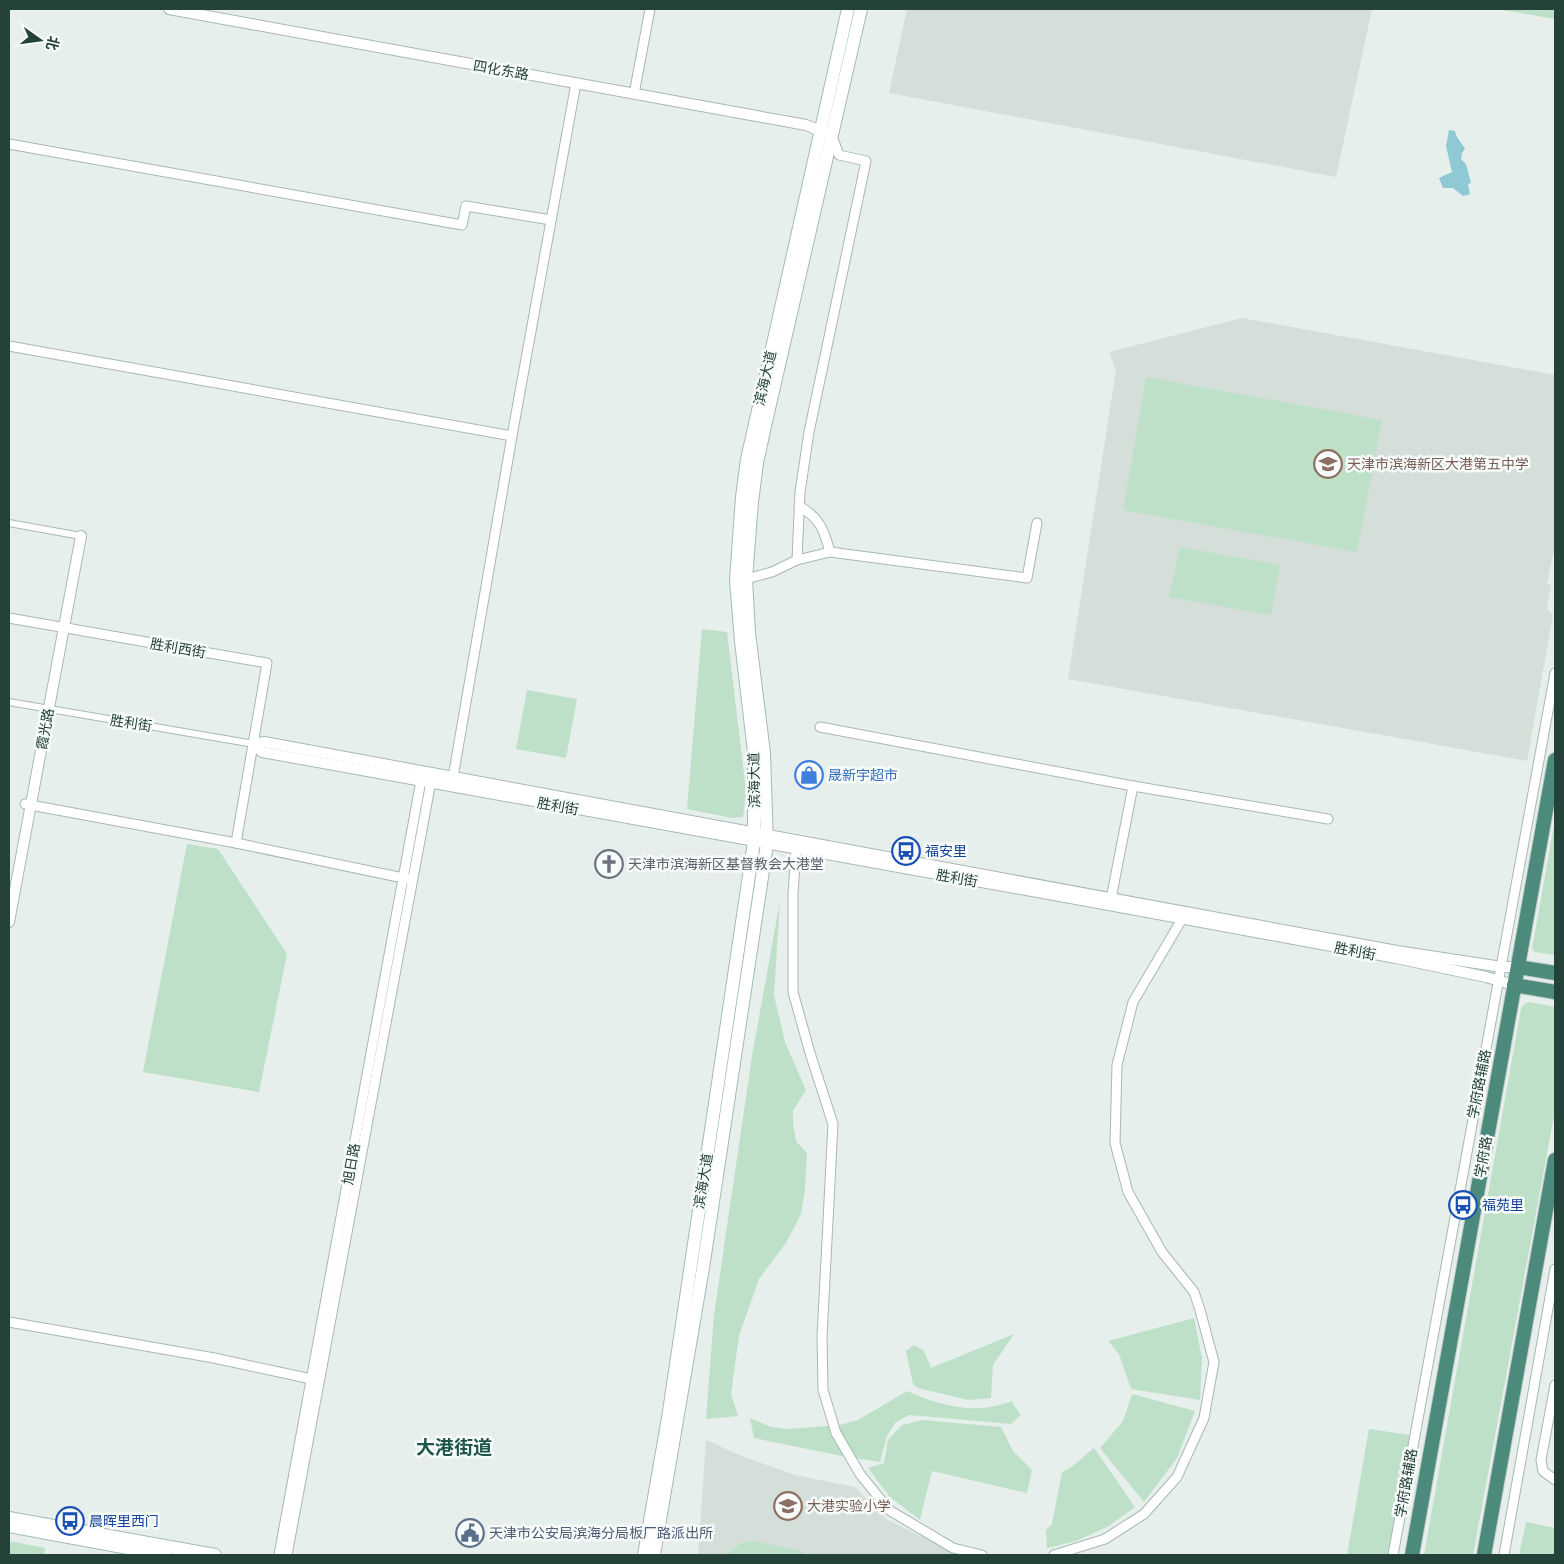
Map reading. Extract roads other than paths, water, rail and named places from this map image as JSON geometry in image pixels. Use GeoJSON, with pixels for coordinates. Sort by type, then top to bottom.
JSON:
{"type":"FeatureCollection","features":[{"type":"Feature","properties":{"kind":"highway","name":"学府路"},"geometry":{"type":"LineString","coordinates":[[1412,1555],[1555,760]]}},
{"type":"Feature","properties":{"kind":"highway"},"geometry":{"type":"LineString","coordinates":[[1518,967],[1555,973]]}},
{"type":"Feature","properties":{"kind":"highway"},"geometry":{"type":"LineString","coordinates":[[1514,985],[1555,992]]}},
{"type":"Feature","properties":{"kind":"highway"},"geometry":{"type":"LineString","coordinates":[[1484,1555],[1555,1160]]}},
{"type":"Feature","properties":{"kind":"main road","name":"滨海大道"},"geometry":{"type":"LineString","coordinates":[[654,1555],[703,1268],[761,839],[764,753],[749,633],[746,579],[749,531],[757,463],[827,133],[848,9]]}},
{"type":"Feature","properties":{"kind":"main road","name":"滨海大道"},"geometry":{"type":"LineString","coordinates":[[644,1555],[668,1418],[761,839],[736,580],[739,527],[747,459],[827,133],[861,9]]}},
{"type":"Feature","properties":{"kind":"main road"},"geometry":{"type":"LineString","coordinates":[[9,1518],[215,1555]]}},
{"type":"Feature","properties":{"kind":"main road"},"geometry":{"type":"LineString","coordinates":[[9,1526],[166,1555]]}},
{"type":"Feature","properties":{"kind":"street","name":"四化东路"},"geometry":{"type":"LineString","coordinates":[[169,9],[806,125],[827,133]]}},
{"type":"Feature","properties":{"kind":"street"},"geometry":{"type":"LineString","coordinates":[[634,94],[650,9]]}},
{"type":"Feature","properties":{"kind":"street"},"geometry":{"type":"LineString","coordinates":[[452,782],[576,83]]}},
{"type":"Feature","properties":{"kind":"street"},"geometry":{"type":"LineString","coordinates":[[797,560],[800,492],[809,432],[866,161],[839,155],[827,133]]}},
{"type":"Feature","properties":{"kind":"street"},"geometry":{"type":"LineString","coordinates":[[9,144],[462,225],[466,206],[551,220]]}},
{"type":"Feature","properties":{"kind":"street"},"geometry":{"type":"LineString","coordinates":[[9,346],[512,436]]}},
{"type":"Feature","properties":{"kind":"street"},"geometry":{"type":"LineString","coordinates":[[799,506],[811,513],[821,525],[830,552]]}},
{"type":"Feature","properties":{"kind":"street"},"geometry":{"type":"LineString","coordinates":[[9,523],[78,536]]}},
{"type":"Feature","properties":{"kind":"street"},"geometry":{"type":"LineString","coordinates":[[746,579],[772,572],[797,560],[830,552],[1027,578],[1036,523]]}},
{"type":"Feature","properties":{"kind":"street","name":"霞光路"},"geometry":{"type":"LineString","coordinates":[[9,922],[28,805],[78,536]]}},
{"type":"Feature","properties":{"kind":"street","name":"胜利西街"},"geometry":{"type":"LineString","coordinates":[[9,618],[267,664],[254,744]]}},
{"type":"Feature","properties":{"kind":"street","name":"学府路辅路"},"geometry":{"type":"LineString","coordinates":[[1393,1555],[1500,981],[1555,673]]}},
{"type":"Feature","properties":{"kind":"street","name":"胜利街"},"geometry":{"type":"LineString","coordinates":[[9,702],[254,744],[264,742],[427,778],[1110,901],[1396,958],[1514,985]]}},
{"type":"Feature","properties":{"kind":"street"},"geometry":{"type":"LineString","coordinates":[[820,727],[1133,786],[1328,819]]}},
{"type":"Feature","properties":{"kind":"street"},"geometry":{"type":"LineString","coordinates":[[236,843],[254,744]]}},
{"type":"Feature","properties":{"kind":"street","name":"旭日路"},"geometry":{"type":"LineString","coordinates":[[287,1555],[315,1379],[404,878],[427,778]]}},
{"type":"Feature","properties":{"kind":"street","name":"旭日路"},"geometry":{"type":"LineString","coordinates":[[280,1555],[413,880],[427,778]]}},
{"type":"Feature","properties":{"kind":"street"},"geometry":{"type":"LineString","coordinates":[[1110,901],[1133,786]]}},
{"type":"Feature","properties":{"kind":"street"},"geometry":{"type":"LineString","coordinates":[[28,805],[236,843],[413,880]]}},
{"type":"Feature","properties":{"kind":"street","name":"霞光路"},"geometry":{"type":"LineString","coordinates":[[9,890],[28,805]]}},
{"type":"Feature","properties":{"kind":"street","name":"胜利街"},"geometry":{"type":"LineString","coordinates":[[761,839],[796,850],[1110,901]]}},
{"type":"Feature","properties":{"kind":"street"},"geometry":{"type":"LineString","coordinates":[[796,850],[793,992],[833,1124],[822,1337],[822,1390],[836,1433],[860,1474],[890,1510],[953,1548],[982,1555]]}},
{"type":"Feature","properties":{"kind":"street"},"geometry":{"type":"LineString","coordinates":[[1054,1555],[1105,1539],[1144,1514],[1177,1477],[1204,1418],[1214,1362],[1200,1310],[1194,1292],[1162,1252],[1128,1192],[1114,1143],[1117,1066],[1133,1002],[1184,915]]}},
{"type":"Feature","properties":{"kind":"street","name":"胜利街"},"geometry":{"type":"LineString","coordinates":[[1184,915],[1397,951],[1502,967],[1518,967]]}},
{"type":"Feature","properties":{"kind":"street"},"geometry":{"type":"LineString","coordinates":[[1504,1555],[1555,1269]]}},
{"type":"Feature","properties":{"kind":"street"},"geometry":{"type":"LineString","coordinates":[[9,1322],[214,1358],[315,1379]]}},
{"type":"Feature","properties":{"kind":"street"},"geometry":{"type":"LineString","coordinates":[[1555,1385],[1542,1460],[1543,1470],[1555,1480]]}},
{"type":"Feature","properties":{"kind":"water"},"geometry":{"type":"Polygon","coordinates":[[[1449,130],[1455,131],[1465,149],[1461,159],[1466,164],[1471,183],[1468,184],[1470,194],[1463,196],[1453,188],[1443,188],[1439,178],[1452,172],[1446,146],[1449,130]]]}},
{"type":"Feature","properties":{"kind":"place","name":"天津市滨海新区大港第五中学"},"geometry":{"type":"Point","coordinates":[1328,464]}},
{"type":"Feature","properties":{"kind":"place","name":"晟新宇超市"},"geometry":{"type":"Point","coordinates":[809,775]}},
{"type":"Feature","properties":{"kind":"place","name":"福安里"},"geometry":{"type":"Point","coordinates":[906,851]}},
{"type":"Feature","properties":{"kind":"place","name":"天津市滨海新区基督教会大港堂"},"geometry":{"type":"Point","coordinates":[609,864]}},
{"type":"Feature","properties":{"kind":"place","name":"福苑里"},"geometry":{"type":"Point","coordinates":[1463,1205]}},
{"type":"Feature","properties":{"kind":"place","name":"大港实验小学"},"geometry":{"type":"Point","coordinates":[788,1506]}},
{"type":"Feature","properties":{"kind":"place","name":"晨晖里西门"},"geometry":{"type":"Point","coordinates":[70,1521]}},
{"type":"Feature","properties":{"kind":"place","name":"天津市公安局滨海分局板厂路派出所"},"geometry":{"type":"Point","coordinates":[470,1533]}},
{"type":"Feature","properties":{"kind":"district","name":"大港街道"},"geometry":{"type":"Point","coordinates":[454,1447]}}]}
